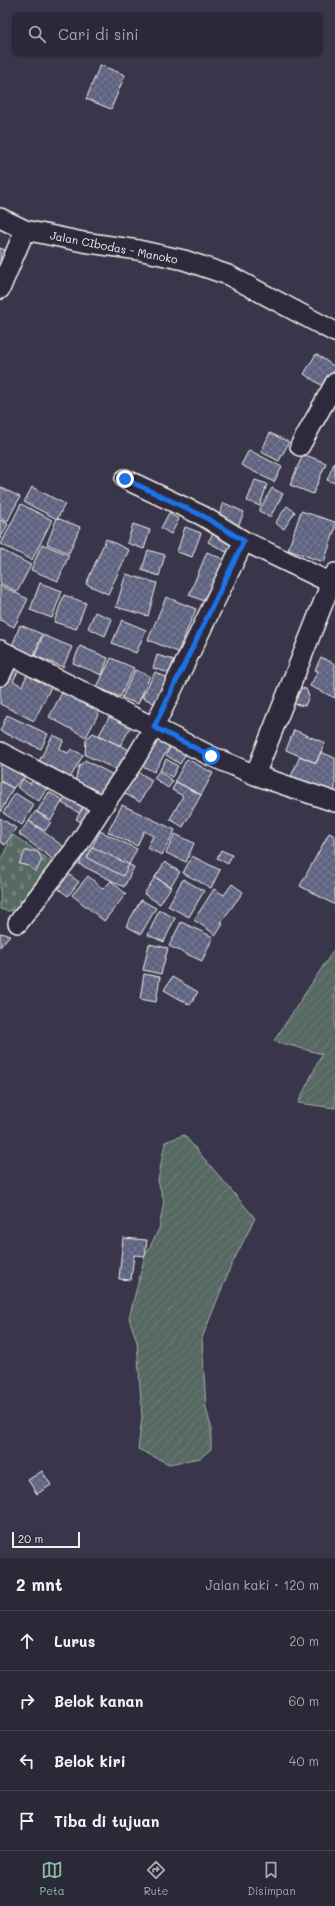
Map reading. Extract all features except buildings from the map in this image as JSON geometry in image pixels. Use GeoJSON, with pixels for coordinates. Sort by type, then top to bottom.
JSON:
{"type":"FeatureCollection","features":[{"type":"Feature","properties":{"kind":"street","name":"Jalan CIbodas - Manoko"},"geometry":{"type":"LineString","coordinates":[[0,218],[25,230],[83,242],[138,250],[184,260],[228,275],[335,332]]}},
{"type":"Feature","properties":{"kind":"street"},"geometry":{"type":"LineString","coordinates":[[0,289],[25,230]]}},
{"type":"Feature","properties":{"kind":"street"},"geometry":{"type":"LineString","coordinates":[[300,446],[335,383]]}},
{"type":"Feature","properties":{"kind":"street"},"geometry":{"type":"LineString","coordinates":[[125,479],[203,516],[244,541],[333,578],[255,775]]}},
{"type":"Feature","properties":{"kind":"street"},"geometry":{"type":"LineString","coordinates":[[18,923],[78,845],[134,761],[154,727],[244,541]]}},
{"type":"Feature","properties":{"kind":"street"},"geometry":{"type":"LineString","coordinates":[[0,676],[5,653],[211,756],[255,775],[335,802]]}},
{"type":"Feature","properties":{"kind":"street"},"geometry":{"type":"LineString","coordinates":[[0,752],[103,806]]}},
{"type":"Feature","properties":{"kind":"green space"},"geometry":{"type":"Polygon","coordinates":[[[13,835],[54,863],[17,910],[8,911],[0,909],[0,861],[13,835]]]}},
{"type":"Feature","properties":{"kind":"green space"},"geometry":{"type":"Polygon","coordinates":[[[335,948],[335,1108],[298,1103],[322,1054],[274,1041],[335,948]]]}},
{"type":"Feature","properties":{"kind":"green space"},"geometry":{"type":"Polygon","coordinates":[[[184,1135],[255,1218],[230,1268],[202,1338],[206,1408],[211,1427],[211,1449],[200,1458],[169,1464],[138,1449],[142,1417],[137,1342],[129,1318],[145,1256],[159,1229],[164,1201],[158,1181],[165,1142],[184,1135]]]}},
{"type":"Feature","properties":{"kind":"route"},"geometry":{"type":"LineString","coordinates":[[125,479],[203,516],[244,541],[154,727],[211,756]]}}]}
